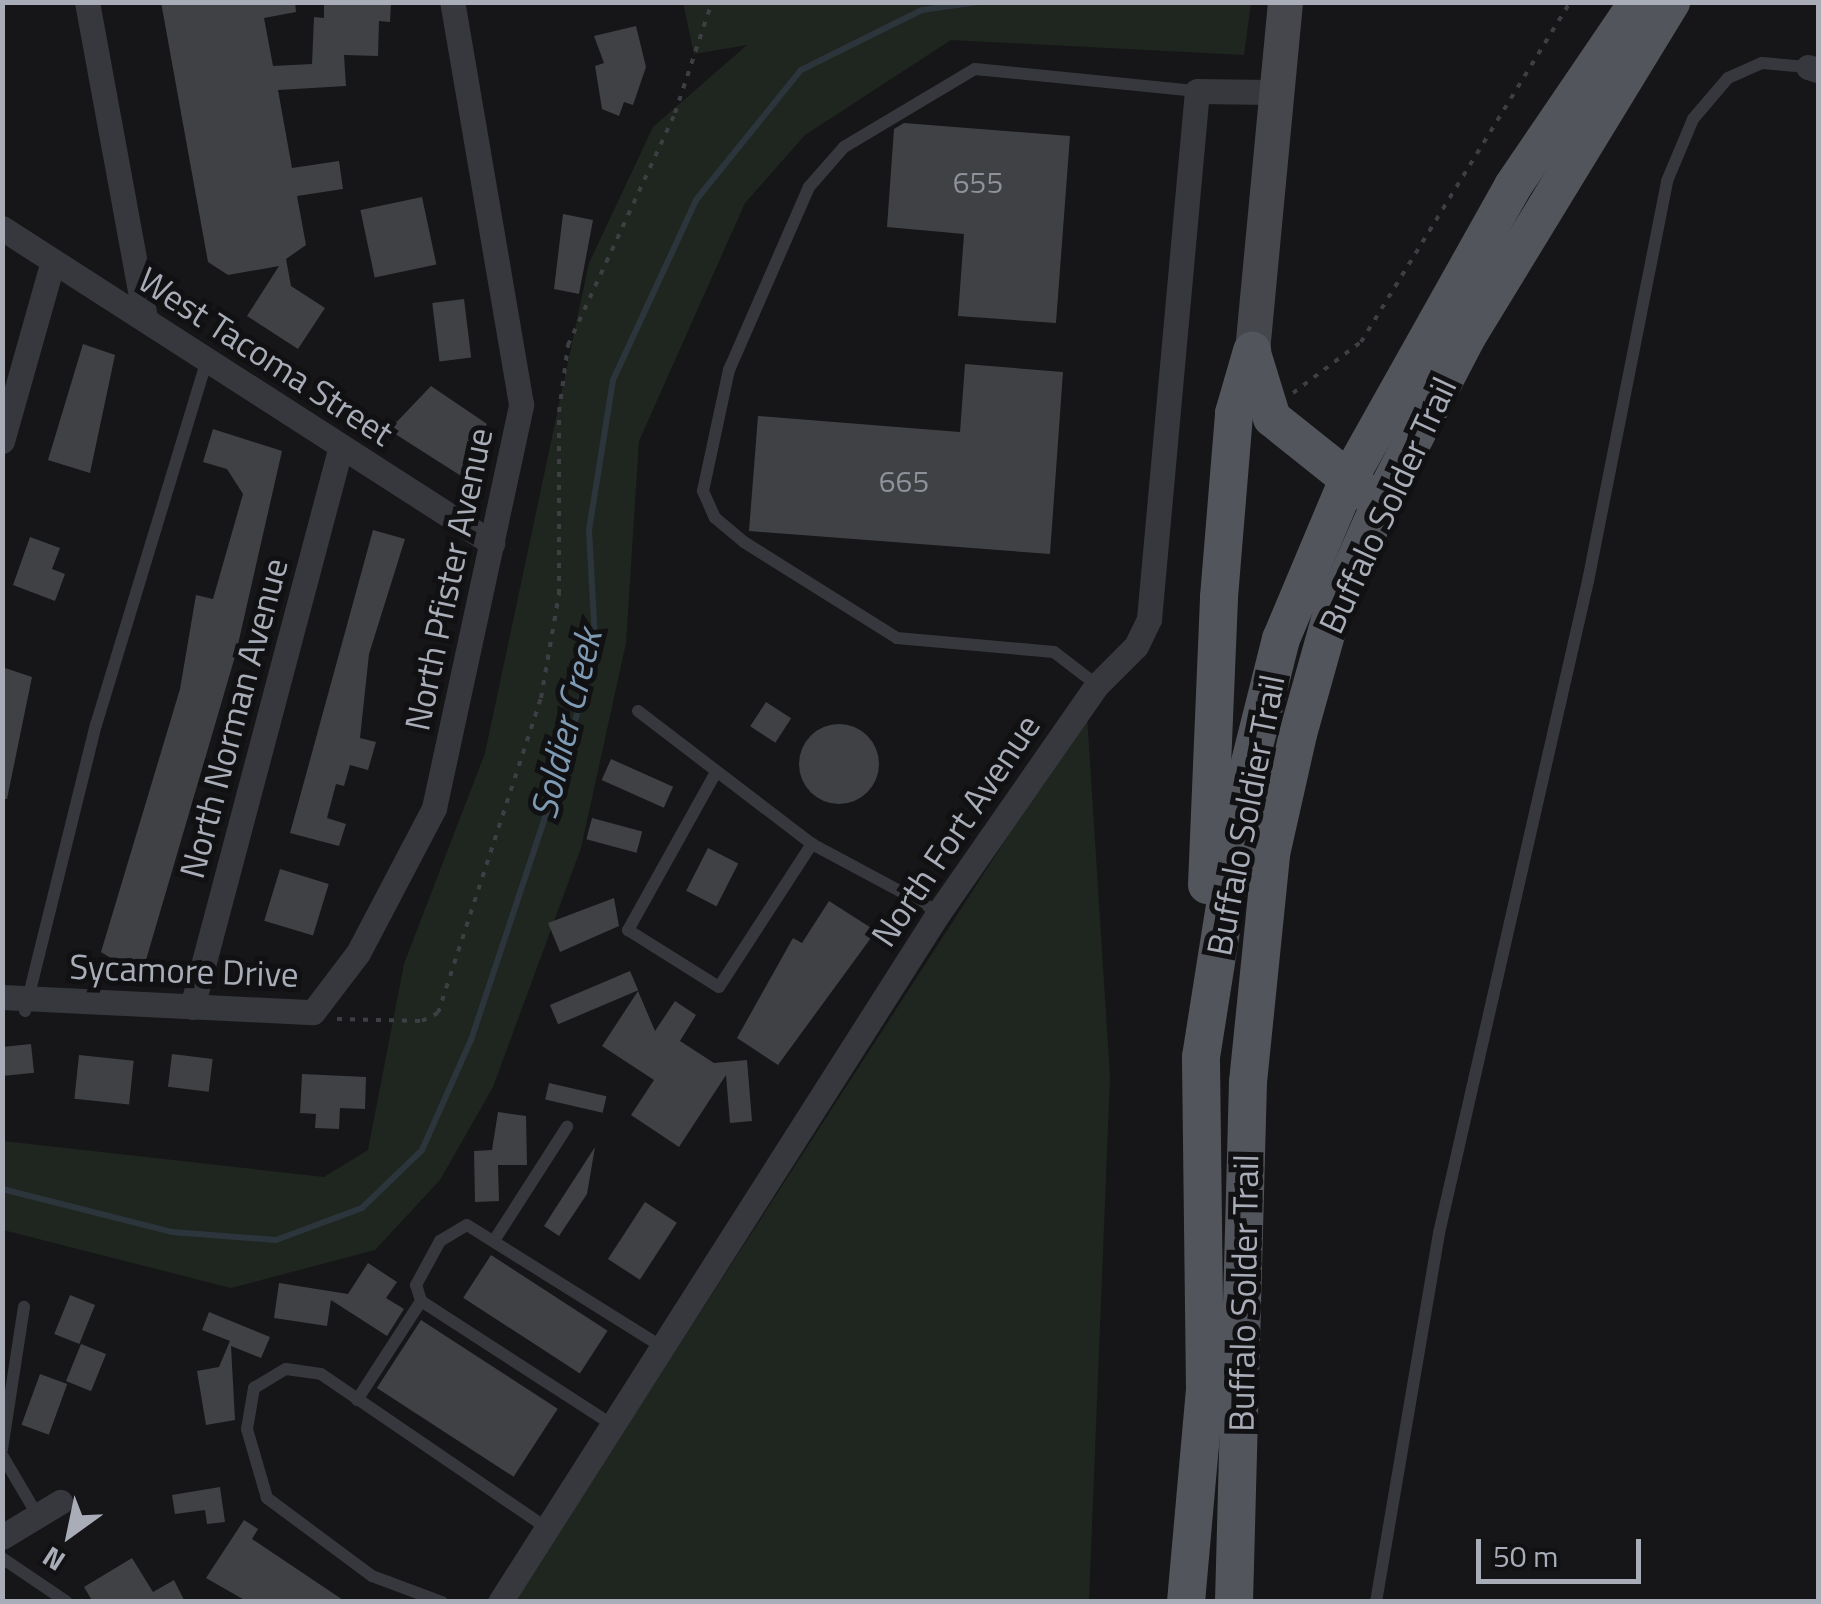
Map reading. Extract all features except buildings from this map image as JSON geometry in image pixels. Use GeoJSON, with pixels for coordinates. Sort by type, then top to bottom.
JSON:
{"type":"FeatureCollection","features":[{"type":"Feature","properties":{"kind":"main road","name":"Buffalo Soldier Trail"},"geometry":{"type":"LineString","coordinates":[[1186,1602],[1205,1388],[1201,1057],[1267,694],[1347,482],[1513,186],[1638,2]]}},
{"type":"Feature","properties":{"kind":"main road","name":"Buffalo Solder Trail"},"geometry":{"type":"LineString","coordinates":[[1234,1602],[1248,1082],[1271,854],[1332,613],[1382,502],[1468,335],[1670,2]]}},
{"type":"Feature","properties":{"kind":"main road"},"geometry":{"type":"LineString","coordinates":[[1252,350],[1264,402],[1295,446],[1382,502]]}},
{"type":"Feature","properties":{"kind":"main road"},"geometry":{"type":"LineString","coordinates":[[1201,1057],[1219,597],[1234,413],[1252,350]]}},
{"type":"Feature","properties":{"kind":"street"},"geometry":{"type":"LineString","coordinates":[[87,2],[145,318]]}},
{"type":"Feature","properties":{"kind":"street","name":"North Pfister Avenue"},"geometry":{"type":"LineString","coordinates":[[406,868],[434,808],[521,404],[452,2]]}},
{"type":"Feature","properties":{"kind":"street"},"geometry":{"type":"LineString","coordinates":[[1252,350],[1285,2]]}},
{"type":"Feature","properties":{"kind":"street"},"geometry":{"type":"LineString","coordinates":[[1198,91],[1277,92]]}},
{"type":"Feature","properties":{"kind":"street","name":"North Fort Avenue"},"geometry":{"type":"LineString","coordinates":[[500,1602],[939,912],[1097,685],[1150,619],[1198,91]]}},
{"type":"Feature","properties":{"kind":"street","name":"West Tacoma Street"},"geometry":{"type":"LineString","coordinates":[[2,228],[492,543]]}},
{"type":"Feature","properties":{"kind":"street"},"geometry":{"type":"LineString","coordinates":[[2,440],[53,261]]}},
{"type":"Feature","properties":{"kind":"street","name":"North Norman Avenue"},"geometry":{"type":"LineString","coordinates":[[192,1007],[341,446]]}},
{"type":"Feature","properties":{"kind":"street","name":"Sycamore Drive"},"geometry":{"type":"LineString","coordinates":[[18,1002],[313,1012],[406,868]]}},
{"type":"Feature","properties":{"kind":"street"},"geometry":{"type":"LineString","coordinates":[[2,1537],[49,1509]]}},
{"type":"Feature","properties":{"kind":"lane"},"geometry":{"type":"LineString","coordinates":[[1376,1602],[1439,1234],[1588,580],[1667,180],[1694,119],[1728,78],[1762,62],[1813,68]]}},
{"type":"Feature","properties":{"kind":"lane"},"geometry":{"type":"LineString","coordinates":[[1097,685],[1054,652],[897,638],[744,542],[714,518],[703,492],[729,370],[809,188],[844,147],[974,68],[1198,91]]}},
{"type":"Feature","properties":{"kind":"lane"},"geometry":{"type":"LineString","coordinates":[[18,1002],[96,725],[207,360]]}},
{"type":"Feature","properties":{"kind":"lane"},"geometry":{"type":"LineString","coordinates":[[638,711],[715,774],[812,844],[939,912]]}},
{"type":"Feature","properties":{"kind":"lane"},"geometry":{"type":"LineString","coordinates":[[715,774],[628,930],[719,986],[812,844]]}},
{"type":"Feature","properties":{"kind":"lane"},"geometry":{"type":"LineString","coordinates":[[496,1236],[568,1127]]}},
{"type":"Feature","properties":{"kind":"lane"},"geometry":{"type":"LineString","coordinates":[[611,1424],[422,1302],[416,1285],[440,1242],[467,1225],[496,1236],[661,1346]]}},
{"type":"Feature","properties":{"kind":"lane"},"geometry":{"type":"LineString","coordinates":[[357,1400],[422,1302]]}},
{"type":"Feature","properties":{"kind":"lane"},"geometry":{"type":"LineString","coordinates":[[24,1307],[2,1452],[49,1509]]}},
{"type":"Feature","properties":{"kind":"lane"},"geometry":{"type":"LineString","coordinates":[[442,1602],[372,1576],[300,1530],[267,1498],[252,1465],[254,1388],[286,1369],[321,1374],[545,1527]]}},
{"type":"Feature","properties":{"kind":"lane"},"geometry":{"type":"LineString","coordinates":[[2,1558],[67,1602]]}},
{"type":"Feature","properties":{"kind":"path"},"geometry":{"type":"LineString","coordinates":[[1264,402],[1329,374],[1361,342],[1570,2]]}},
{"type":"Feature","properties":{"kind":"shaded area"},"geometry":{"type":"Polygon","coordinates":[[[683,3],[1251,3],[1244,55],[951,40],[805,135],[745,203],[639,441],[626,643],[581,848],[493,1087],[440,1180],[375,1250],[231,1288],[3,1230],[3,1141],[324,1177],[368,1150],[404,964],[485,753],[589,263],[653,127],[747,45],[694,54],[683,3]]]}},
{"type":"Feature","properties":{"kind":"shaded area"},"geometry":{"type":"Polygon","coordinates":[[[1087,714],[1110,1077],[1089,1601],[513,1602],[1087,714]]]}},
{"type":"Feature","properties":{"kind":"waterway","name":"Soldier Creek"},"geometry":{"type":"LineString","coordinates":[[2,1189],[172,1232],[276,1240],[362,1208],[422,1150],[471,1040],[570,742],[595,640],[589,530],[613,380],[696,200],[801,70],[922,10],[977,2]]}}]}
